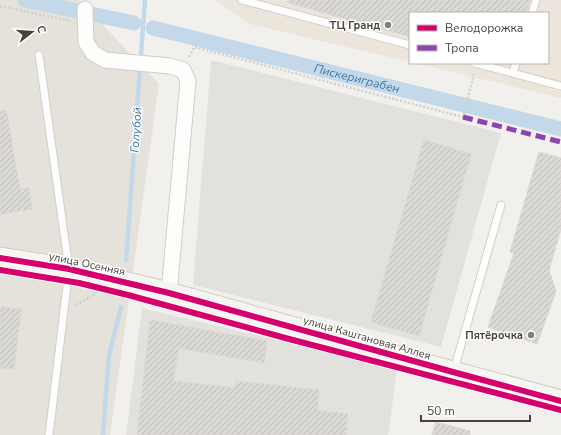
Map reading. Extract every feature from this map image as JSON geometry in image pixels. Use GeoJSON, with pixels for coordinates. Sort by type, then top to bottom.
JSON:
{"type":"FeatureCollection","features":[{"type":"Feature","properties":{"kind":"street"},"geometry":{"type":"LineString","coordinates":[[86,13],[86,42],[93,53],[105,60],[170,66],[183,70],[188,81],[169,293]]}},
{"type":"Feature","properties":{"kind":"street","name":"улица Осенняя"},"geometry":{"type":"LineString","coordinates":[[0,258],[69,269],[169,293]]}},
{"type":"Feature","properties":{"kind":"street","name":"улица Каштановая Аллея"},"geometry":{"type":"LineString","coordinates":[[169,293],[561,401]]}},
{"type":"Feature","properties":{"kind":"lane"},"geometry":{"type":"LineString","coordinates":[[242,0],[409,45]]}},
{"type":"Feature","properties":{"kind":"lane"},"geometry":{"type":"LineString","coordinates":[[532,12],[536,0]]}},
{"type":"Feature","properties":{"kind":"lane"},"geometry":{"type":"LineString","coordinates":[[40,55],[69,269],[49,435]]}},
{"type":"Feature","properties":{"kind":"lane"},"geometry":{"type":"LineString","coordinates":[[480,64],[561,86]]}},
{"type":"Feature","properties":{"kind":"lane"},"geometry":{"type":"LineString","coordinates":[[513,73],[516,64]]}},
{"type":"Feature","properties":{"kind":"lane"},"geometry":{"type":"LineString","coordinates":[[453,372],[501,205]]}},
{"type":"Feature","properties":{"kind":"path"},"geometry":{"type":"LineString","coordinates":[[0,6],[86,13]]}},
{"type":"Feature","properties":{"kind":"path"},"geometry":{"type":"LineString","coordinates":[[183,70],[194,47],[463,117],[476,64]]}},
{"type":"Feature","properties":{"kind":"path"},"geometry":{"type":"LineString","coordinates":[[76,305],[99,292]]}},
{"type":"Feature","properties":{"kind":"shaded area"},"geometry":{"type":"Polygon","coordinates":[[[0,0],[79,0],[159,84],[110,435],[0,435],[0,0]]]}},
{"type":"Feature","properties":{"kind":"shaded area"},"geometry":{"type":"Polygon","coordinates":[[[215,0],[561,0],[561,98],[418,64],[549,64],[549,12],[409,12],[409,62],[250,24],[215,0]]]}},
{"type":"Feature","properties":{"kind":"shaded area"},"geometry":{"type":"Polygon","coordinates":[[[211,60],[501,133],[441,347],[193,285],[211,60]]]}},
{"type":"Feature","properties":{"kind":"shaded area"},"geometry":{"type":"Polygon","coordinates":[[[142,308],[397,370],[388,435],[126,435],[142,308]]]}},
{"type":"Feature","properties":{"kind":"building","name":"ТЦ Гранд"},"geometry":{"type":"Polygon","coordinates":[[[289,0],[530,0],[526,12],[409,12],[409,37],[289,3],[289,0]]]}},
{"type":"Feature","properties":{"kind":"building"},"geometry":{"type":"Polygon","coordinates":[[[6,110],[20,189],[29,188],[32,209],[0,214],[0,111],[6,110]]]}},
{"type":"Feature","properties":{"kind":"building"},"geometry":{"type":"Polygon","coordinates":[[[424,140],[471,154],[419,336],[371,322],[424,140]]]}},
{"type":"Feature","properties":{"kind":"building"},"geometry":{"type":"Polygon","coordinates":[[[539,152],[561,158],[561,229],[549,270],[556,291],[537,344],[488,327],[514,253],[510,252],[539,152]]]}},
{"type":"Feature","properties":{"kind":"building"},"geometry":{"type":"Polygon","coordinates":[[[0,307],[21,309],[14,369],[0,368],[0,307]]]}},
{"type":"Feature","properties":{"kind":"building"},"geometry":{"type":"Polygon","coordinates":[[[150,320],[267,341],[264,363],[179,348],[173,381],[235,388],[236,381],[319,390],[317,411],[348,414],[346,435],[137,435],[150,320]]]}},
{"type":"Feature","properties":{"kind":"building"},"geometry":{"type":"Polygon","coordinates":[[[436,422],[470,431],[470,435],[432,435],[436,422]]]}},
{"type":"Feature","properties":{"kind":"waterway","name":"Пискериграбен"},"geometry":{"type":"LineString","coordinates":[[25,0],[134,23]]}},
{"type":"Feature","properties":{"kind":"waterway","name":"Голубой"},"geometry":{"type":"LineString","coordinates":[[126,260],[145,0]]}},
{"type":"Feature","properties":{"kind":"waterway","name":"Пискериграбен"},"geometry":{"type":"LineString","coordinates":[[153,28],[561,129]]}},
{"type":"Feature","properties":{"kind":"waterway","name":"Голубой"},"geometry":{"type":"LineString","coordinates":[[103,435],[109,355],[121,307]]}},
{"type":"Feature","properties":{"kind":"marked path"},"geometry":{"type":"LineString","coordinates":[[463,117],[561,142]]}},
{"type":"Feature","properties":{"kind":"cycle path"},"geometry":{"type":"LineString","coordinates":[[0,258],[69,269],[169,293],[561,401]]}},
{"type":"Feature","properties":{"kind":"cycle path"},"geometry":{"type":"LineString","coordinates":[[0,270],[79,283],[128,295],[561,410]]}},
{"type":"Feature","properties":{"kind":"place","name":"ТЦ Гранд"},"geometry":{"type":"Point","coordinates":[388,25]}},
{"type":"Feature","properties":{"kind":"place","name":"Пятёрочка"},"geometry":{"type":"Point","coordinates":[531,335]}}]}
